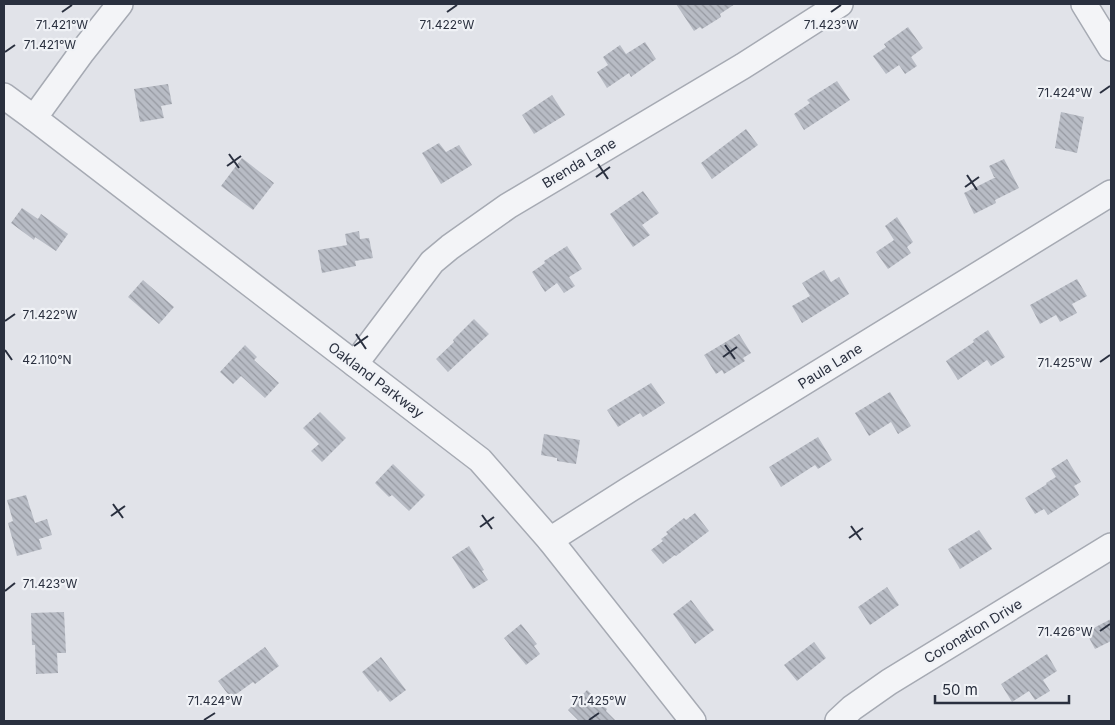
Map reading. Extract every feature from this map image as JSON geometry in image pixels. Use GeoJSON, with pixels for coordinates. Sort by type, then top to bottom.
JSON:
{"type":"FeatureCollection","features":[{"type":"Feature","properties":{"kind":"street"},"geometry":{"type":"LineString","coordinates":[[34,118],[120,4]]}},
{"type":"Feature","properties":{"kind":"street","name":"Brenda Lane"},"geometry":{"type":"LineString","coordinates":[[355,364],[432,262],[450,247],[508,206],[743,66],[840,4]]}},
{"type":"Feature","properties":{"kind":"street"},"geometry":{"type":"LineString","coordinates":[[1084,4],[1111,48]]}},
{"type":"Feature","properties":{"kind":"street","name":"Oakland Parkway"},"geometry":{"type":"LineString","coordinates":[[4,96],[480,460],[550,540],[693,721]]}},
{"type":"Feature","properties":{"kind":"street","name":"Paula Lane"},"geometry":{"type":"LineString","coordinates":[[550,540],[1111,193]]}},
{"type":"Feature","properties":{"kind":"street","name":"Coronation Drive"},"geometry":{"type":"LineString","coordinates":[[838,721],[852,708],[889,682],[1111,546]]}},
{"type":"Feature","properties":{"kind":"building"},"geometry":{"type":"Polygon","coordinates":[[[676,4],[735,4],[720,14],[721,17],[702,29],[700,27],[694,31],[676,4]]]}},
{"type":"Feature","properties":{"kind":"building"},"geometry":{"type":"Polygon","coordinates":[[[908,27],[923,48],[911,57],[917,66],[905,74],[899,65],[886,74],[873,56],[886,47],[884,44],[908,27]]]}},
{"type":"Feature","properties":{"kind":"building"},"geometry":{"type":"Polygon","coordinates":[[[645,42],[656,59],[631,77],[629,73],[607,88],[597,72],[608,65],[603,57],[620,45],[626,54],[645,42]]]}},
{"type":"Feature","properties":{"kind":"building"},"geometry":{"type":"Polygon","coordinates":[[[837,81],[850,100],[804,130],[794,114],[810,103],[807,100],[837,81]]]}},
{"type":"Feature","properties":{"kind":"building"},"geometry":{"type":"Polygon","coordinates":[[[168,84],[172,104],[161,106],[164,118],[140,122],[134,89],[168,84]]]}},
{"type":"Feature","properties":{"kind":"building"},"geometry":{"type":"Polygon","coordinates":[[[552,95],[565,115],[534,134],[522,115],[552,95]]]}},
{"type":"Feature","properties":{"kind":"building"},"geometry":{"type":"Polygon","coordinates":[[[1061,112],[1084,117],[1077,153],[1055,148],[1061,112]]]}},
{"type":"Feature","properties":{"kind":"building"},"geometry":{"type":"Polygon","coordinates":[[[746,129],[758,145],[712,179],[701,163],[746,129]]]}},
{"type":"Feature","properties":{"kind":"building"},"geometry":{"type":"Polygon","coordinates":[[[439,143],[446,152],[459,145],[472,165],[441,184],[422,153],[439,143]]]}},
{"type":"Feature","properties":{"kind":"building"},"geometry":{"type":"Polygon","coordinates":[[[242,158],[274,183],[253,210],[221,186],[242,158]]]}},
{"type":"Feature","properties":{"kind":"building"},"geometry":{"type":"Polygon","coordinates":[[[1004,159],[1019,188],[995,200],[996,203],[974,214],[964,193],[996,177],[994,177],[989,166],[1004,159]]]}},
{"type":"Feature","properties":{"kind":"building"},"geometry":{"type":"Polygon","coordinates":[[[643,191],[659,213],[642,225],[650,235],[633,247],[610,214],[643,191]]]}},
{"type":"Feature","properties":{"kind":"building"},"geometry":{"type":"Polygon","coordinates":[[[22,208],[38,219],[41,214],[68,234],[56,251],[35,237],[34,240],[11,223],[22,208]]]}},
{"type":"Feature","properties":{"kind":"building"},"geometry":{"type":"Polygon","coordinates":[[[897,217],[913,242],[907,247],[911,253],[888,269],[876,252],[894,240],[885,226],[897,217]]]}},
{"type":"Feature","properties":{"kind":"building"},"geometry":{"type":"Polygon","coordinates":[[[359,231],[360,239],[369,238],[373,258],[355,261],[356,266],[322,273],[318,250],[347,245],[345,234],[359,231]]]}},
{"type":"Feature","properties":{"kind":"building"},"geometry":{"type":"Polygon","coordinates":[[[567,246],[582,269],[569,277],[575,286],[564,293],[557,283],[545,292],[532,272],[545,263],[544,261],[567,246]]]}},
{"type":"Feature","properties":{"kind":"building"},"geometry":{"type":"Polygon","coordinates":[[[824,270],[831,282],[839,277],[849,294],[802,323],[792,306],[810,296],[802,283],[824,270]]]}},
{"type":"Feature","properties":{"kind":"building"},"geometry":{"type":"Polygon","coordinates":[[[1077,279],[1087,296],[1072,304],[1077,313],[1060,322],[1056,315],[1040,324],[1030,305],[1077,279]]]}},
{"type":"Feature","properties":{"kind":"building"},"geometry":{"type":"Polygon","coordinates":[[[143,280],[174,307],[159,324],[128,297],[143,280]]]}},
{"type":"Feature","properties":{"kind":"building"},"geometry":{"type":"Polygon","coordinates":[[[474,319],[489,334],[448,372],[436,359],[474,319]]]}},
{"type":"Feature","properties":{"kind":"building"},"geometry":{"type":"Polygon","coordinates":[[[988,330],[1005,357],[991,366],[987,360],[958,380],[946,361],[988,330]]]}},
{"type":"Feature","properties":{"kind":"building"},"geometry":{"type":"Polygon","coordinates":[[[739,334],[751,353],[743,358],[745,361],[724,374],[722,370],[716,374],[704,355],[739,334]]]}},
{"type":"Feature","properties":{"kind":"building"},"geometry":{"type":"Polygon","coordinates":[[[245,345],[257,357],[254,360],[279,383],[265,398],[241,376],[233,384],[220,372],[245,345]]]}},
{"type":"Feature","properties":{"kind":"building"},"geometry":{"type":"Polygon","coordinates":[[[651,383],[665,403],[643,417],[640,413],[618,427],[607,410],[651,383]]]}},
{"type":"Feature","properties":{"kind":"building"},"geometry":{"type":"Polygon","coordinates":[[[890,392],[911,426],[898,434],[891,422],[869,436],[855,413],[890,392]]]}},
{"type":"Feature","properties":{"kind":"building"},"geometry":{"type":"Polygon","coordinates":[[[320,412],[346,438],[322,462],[311,451],[319,444],[303,428],[320,412]]]}},
{"type":"Feature","properties":{"kind":"building"},"geometry":{"type":"Polygon","coordinates":[[[544,434],[580,440],[576,464],[557,461],[557,458],[541,455],[544,434]]]}},
{"type":"Feature","properties":{"kind":"building"},"geometry":{"type":"Polygon","coordinates":[[[818,437],[832,460],[818,469],[815,465],[781,487],[769,467],[818,437]]]}},
{"type":"Feature","properties":{"kind":"building"},"geometry":{"type":"Polygon","coordinates":[[[1067,459],[1081,482],[1074,486],[1079,495],[1048,515],[1044,509],[1035,514],[1025,498],[1056,477],[1051,469],[1067,459]]]}},
{"type":"Feature","properties":{"kind":"building"},"geometry":{"type":"Polygon","coordinates":[[[393,464],[425,495],[409,511],[392,495],[389,497],[375,483],[393,464]]]}},
{"type":"Feature","properties":{"kind":"building"},"geometry":{"type":"Polygon","coordinates":[[[26,495],[35,523],[47,519],[52,535],[39,539],[42,549],[17,556],[8,523],[13,521],[7,500],[26,495]]]}},
{"type":"Feature","properties":{"kind":"building"},"geometry":{"type":"Polygon","coordinates":[[[695,513],[709,531],[663,564],[651,550],[663,541],[661,539],[668,534],[666,532],[684,518],[686,520],[695,513]]]}},
{"type":"Feature","properties":{"kind":"building"},"geometry":{"type":"Polygon","coordinates":[[[979,530],[992,549],[960,569],[948,549],[979,530]]]}},
{"type":"Feature","properties":{"kind":"building"},"geometry":{"type":"Polygon","coordinates":[[[469,546],[488,580],[473,589],[452,557],[469,546]]]}},
{"type":"Feature","properties":{"kind":"building"},"geometry":{"type":"Polygon","coordinates":[[[887,587],[899,605],[870,625],[858,607],[887,587]]]}},
{"type":"Feature","properties":{"kind":"building"},"geometry":{"type":"Polygon","coordinates":[[[691,600],[714,630],[695,644],[673,614],[691,600]]]}},
{"type":"Feature","properties":{"kind":"building"},"geometry":{"type":"Polygon","coordinates":[[[64,612],[66,653],[57,653],[58,673],[36,674],[35,645],[32,645],[31,613],[64,612]]]}},
{"type":"Feature","properties":{"kind":"building"},"geometry":{"type":"Polygon","coordinates":[[[1111,619],[1111,641],[1095,649],[1086,632],[1111,619]]]}},
{"type":"Feature","properties":{"kind":"building"},"geometry":{"type":"Polygon","coordinates":[[[521,624],[537,644],[534,646],[540,654],[526,665],[504,638],[521,624]]]}},
{"type":"Feature","properties":{"kind":"building"},"geometry":{"type":"Polygon","coordinates":[[[814,642],[826,658],[797,681],[784,665],[814,642]]]}},
{"type":"Feature","properties":{"kind":"building"},"geometry":{"type":"Polygon","coordinates":[[[265,647],[279,666],[255,684],[253,682],[231,698],[218,681],[265,647]]]}},
{"type":"Feature","properties":{"kind":"building"},"geometry":{"type":"Polygon","coordinates":[[[1047,654],[1057,671],[1043,680],[1050,691],[1035,700],[1029,691],[1012,702],[1001,684],[1047,654]]]}},
{"type":"Feature","properties":{"kind":"building"},"geometry":{"type":"Polygon","coordinates":[[[381,657],[406,690],[390,702],[380,690],[378,692],[362,672],[381,657]]]}},
{"type":"Feature","properties":{"kind":"building"},"geometry":{"type":"Polygon","coordinates":[[[587,690],[607,709],[606,711],[616,721],[579,721],[568,710],[587,690]]]}}]}
